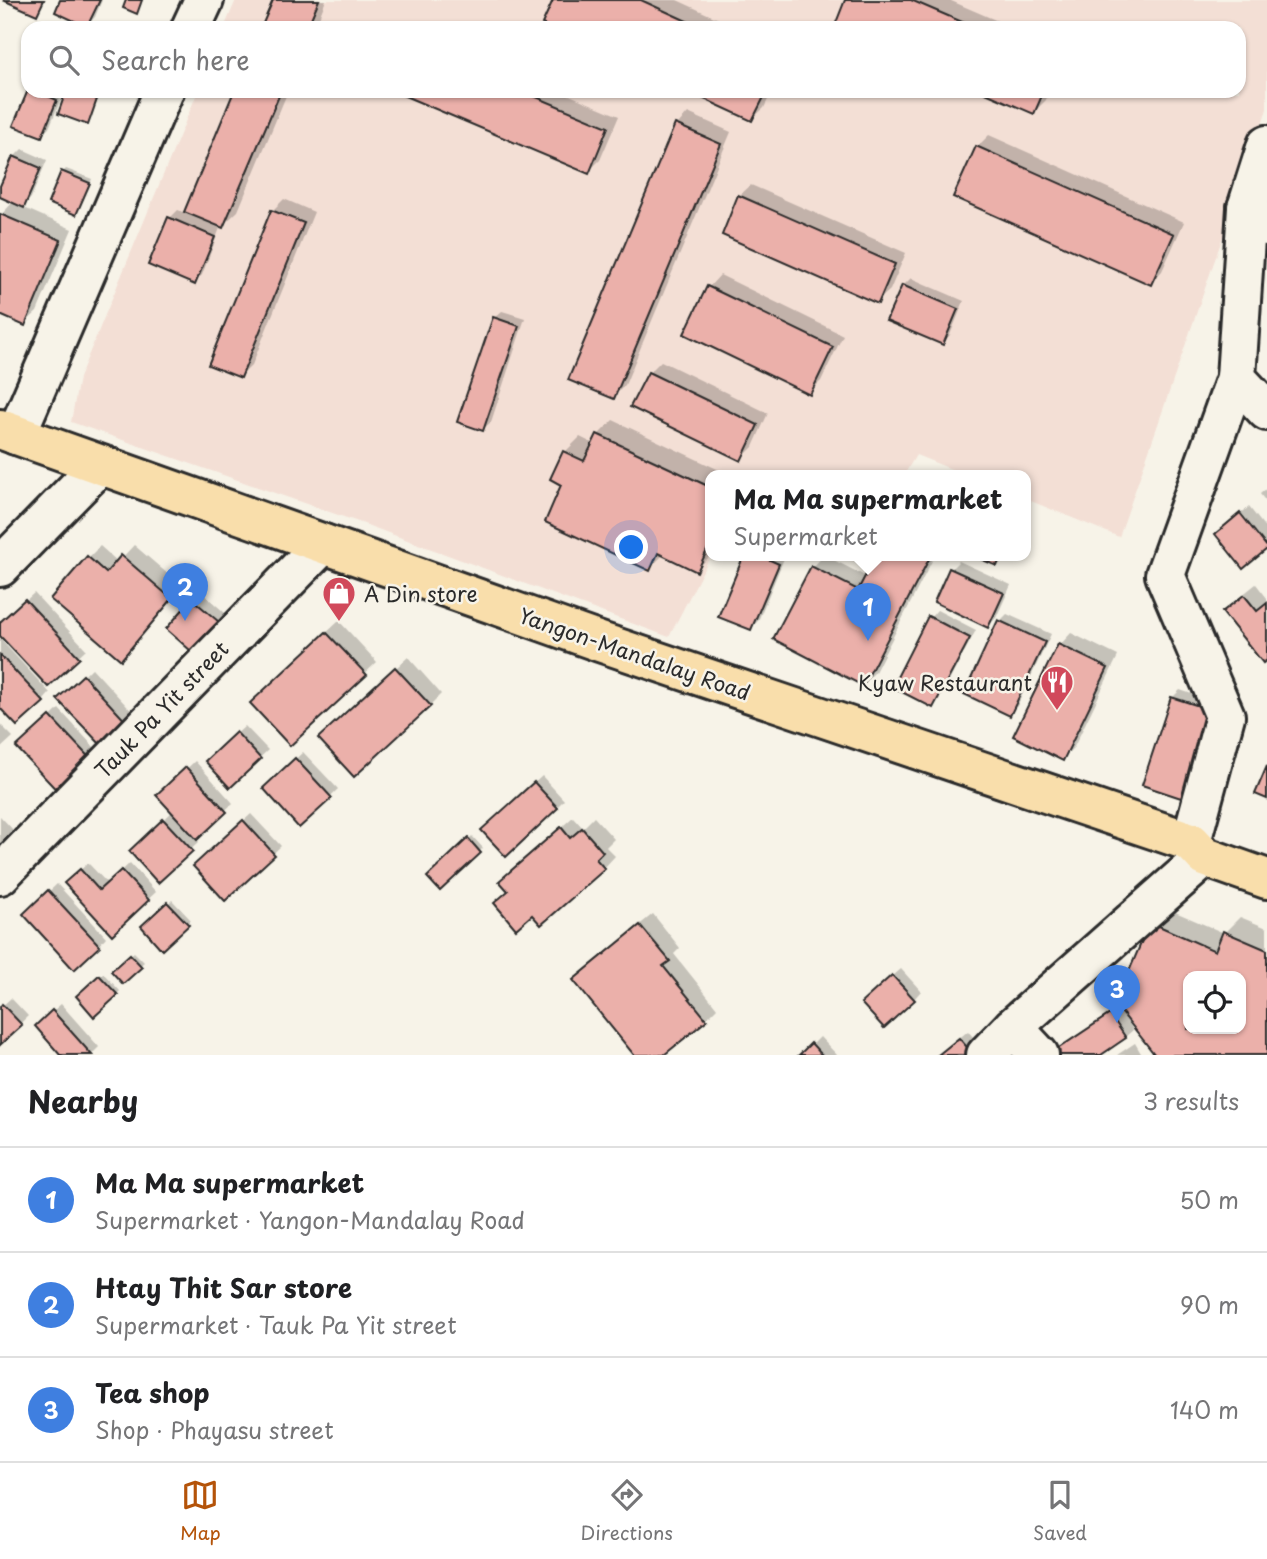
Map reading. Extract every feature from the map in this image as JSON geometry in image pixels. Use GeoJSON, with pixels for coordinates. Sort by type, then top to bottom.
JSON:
{"type":"FeatureCollection","features":[{"type":"Feature","properties":{"kind":"highway","name":"Yangon-Mandalay Road"},"geometry":{"type":"LineString","coordinates":[[8,432],[613,647],[1198,850],[1267,880]]}},
{"type":"Feature","properties":{"kind":"street"},"geometry":{"type":"LineString","coordinates":[[194,21],[204,0]]}},
{"type":"Feature","properties":{"kind":"street"},"geometry":{"type":"LineString","coordinates":[[8,432],[161,98]]}},
{"type":"Feature","properties":{"kind":"street"},"geometry":{"type":"LineString","coordinates":[[986,1055],[1198,850],[1225,716],[1165,575],[1236,378],[1267,145]]}},
{"type":"Feature","properties":{"kind":"street"},"geometry":{"type":"LineString","coordinates":[[1236,378],[1267,411]]}},
{"type":"Feature","properties":{"kind":"street"},"geometry":{"type":"LineString","coordinates":[[0,567],[100,465]]}},
{"type":"Feature","properties":{"kind":"street","name":"Tauk Pa Yit street"},"geometry":{"type":"LineString","coordinates":[[0,874],[323,544]]}},
{"type":"Feature","properties":{"kind":"street"},"geometry":{"type":"LineString","coordinates":[[1013,1027],[1039,1055]]}},
{"type":"Feature","properties":{"kind":"shaded area"},"geometry":{"type":"Polygon","coordinates":[[[236,0],[1267,0],[1267,109],[1119,537],[1031,501],[1031,470],[954,470],[916,455],[907,470],[705,470],[705,561],[708,561],[669,637],[364,524],[71,422],[79,378],[195,98],[1246,98],[1246,21],[227,21],[236,0]]]}},
{"type":"Feature","properties":{"kind":"building"},"geometry":{"type":"Polygon","coordinates":[[[3,0],[44,0],[37,15],[3,0]]]}},
{"type":"Feature","properties":{"kind":"building"},"geometry":{"type":"Polygon","coordinates":[[[60,0],[100,0],[90,21],[74,21],[55,12],[60,0]]]}},
{"type":"Feature","properties":{"kind":"building"},"geometry":{"type":"Polygon","coordinates":[[[126,0],[142,0],[137,14],[123,8],[126,0]]]}},
{"type":"Feature","properties":{"kind":"building"},"geometry":{"type":"Polygon","coordinates":[[[273,0],[319,0],[310,21],[264,21],[273,0]]]}},
{"type":"Feature","properties":{"kind":"building"},"geometry":{"type":"Polygon","coordinates":[[[553,0],[641,0],[687,21],[543,21],[553,0]]]}},
{"type":"Feature","properties":{"kind":"building"},"geometry":{"type":"Polygon","coordinates":[[[845,0],[911,0],[960,21],[837,21],[845,0]]]}},
{"type":"Feature","properties":{"kind":"building"},"geometry":{"type":"Polygon","coordinates":[[[25,98],[57,100],[42,137],[13,126],[25,98]]]}},
{"type":"Feature","properties":{"kind":"building"},"geometry":{"type":"Polygon","coordinates":[[[64,98],[97,99],[88,125],[58,114],[64,98]]]}},
{"type":"Feature","properties":{"kind":"building"},"geometry":{"type":"Polygon","coordinates":[[[231,98],[278,98],[223,228],[184,212],[231,98]]]}},
{"type":"Feature","properties":{"kind":"building"},"geometry":{"type":"Polygon","coordinates":[[[410,98],[539,98],[608,127],[589,174],[410,98]]]}},
{"type":"Feature","properties":{"kind":"building"},"geometry":{"type":"Polygon","coordinates":[[[702,98],[764,98],[752,121],[702,98]]]}},
{"type":"Feature","properties":{"kind":"building"},"geometry":{"type":"Polygon","coordinates":[[[997,98],[1041,98],[1034,114],[997,98]]]}},
{"type":"Feature","properties":{"kind":"building"},"geometry":{"type":"Polygon","coordinates":[[[675,124],[721,144],[614,399],[568,380],[675,124]]]}},
{"type":"Feature","properties":{"kind":"building"},"geometry":{"type":"Polygon","coordinates":[[[976,146],[1174,234],[1151,285],[953,197],[976,146]]]}},
{"type":"Feature","properties":{"kind":"building"},"geometry":{"type":"Polygon","coordinates":[[[13,156],[41,168],[24,208],[0,197],[0,186],[13,156]]]}},
{"type":"Feature","properties":{"kind":"building"},"geometry":{"type":"Polygon","coordinates":[[[61,171],[90,183],[76,215],[48,203],[61,171]]]}},
{"type":"Feature","properties":{"kind":"building"},"geometry":{"type":"Polygon","coordinates":[[[738,195],[895,264],[878,304],[722,235],[738,195]]]}},
{"type":"Feature","properties":{"kind":"building"},"geometry":{"type":"Polygon","coordinates":[[[271,210],[304,223],[241,378],[208,365],[271,210]]]}},
{"type":"Feature","properties":{"kind":"building"},"geometry":{"type":"Polygon","coordinates":[[[0,214],[61,240],[25,326],[0,315],[0,214]]]}},
{"type":"Feature","properties":{"kind":"building"},"geometry":{"type":"Polygon","coordinates":[[[168,217],[215,237],[195,285],[148,265],[168,217]]]}},
{"type":"Feature","properties":{"kind":"building"},"geometry":{"type":"Polygon","coordinates":[[[902,285],[958,309],[943,345],[886,321],[902,285]]]}},
{"type":"Feature","properties":{"kind":"building"},"geometry":{"type":"Polygon","coordinates":[[[707,286],[833,347],[810,395],[684,334],[707,286]]]}},
{"type":"Feature","properties":{"kind":"building"},"geometry":{"type":"Polygon","coordinates":[[[493,317],[519,326],[483,431],[457,422],[493,317]]]}},
{"type":"Feature","properties":{"kind":"building"},"geometry":{"type":"Polygon","coordinates":[[[648,372],[758,425],[741,461],[630,407],[648,372]]]}},
{"type":"Feature","properties":{"kind":"building"},"geometry":{"type":"Polygon","coordinates":[[[597,434],[705,485],[705,555],[697,572],[658,553],[650,571],[545,522],[561,485],[550,479],[563,451],[584,461],[597,434]]]}},
{"type":"Feature","properties":{"kind":"building"},"geometry":{"type":"Polygon","coordinates":[[[1240,513],[1267,547],[1243,569],[1215,534],[1240,513]]]}},
{"type":"Feature","properties":{"kind":"building"},"geometry":{"type":"Polygon","coordinates":[[[121,555],[172,599],[121,660],[50,599],[87,556],[106,573],[121,555]]]}},
{"type":"Feature","properties":{"kind":"building"},"geometry":{"type":"Polygon","coordinates":[[[741,561],[772,561],[779,564],[751,630],[718,617],[741,561]]]}},
{"type":"Feature","properties":{"kind":"building"},"geometry":{"type":"Polygon","coordinates":[[[873,561],[928,561],[863,686],[773,639],[811,566],[858,590],[873,561]]]}},
{"type":"Feature","properties":{"kind":"building"},"geometry":{"type":"Polygon","coordinates":[[[985,561],[999,561],[997,566],[985,561]]]}},
{"type":"Feature","properties":{"kind":"building"},"geometry":{"type":"Polygon","coordinates":[[[949,568],[1004,593],[988,628],[934,602],[949,568]]]}},
{"type":"Feature","properties":{"kind":"building"},"geometry":{"type":"Polygon","coordinates":[[[1244,595],[1257,611],[1267,603],[1267,660],[1263,663],[1222,612],[1244,595]]]}},
{"type":"Feature","properties":{"kind":"building"},"geometry":{"type":"Polygon","coordinates":[[[25,599],[80,658],[48,687],[0,636],[0,622],[25,599]]]}},
{"type":"Feature","properties":{"kind":"building"},"geometry":{"type":"Polygon","coordinates":[[[192,599],[225,627],[199,658],[166,629],[192,599]]]}},
{"type":"Feature","properties":{"kind":"building"},"geometry":{"type":"Polygon","coordinates":[[[928,616],[970,638],[933,708],[892,687],[928,616]]]}},
{"type":"Feature","properties":{"kind":"building"},"geometry":{"type":"Polygon","coordinates":[[[998,620],[1045,642],[1010,716],[964,694],[998,620]]]}},
{"type":"Feature","properties":{"kind":"building"},"geometry":{"type":"Polygon","coordinates":[[[326,632],[367,675],[290,746],[250,703],[326,632]]]}},
{"type":"Feature","properties":{"kind":"building"},"geometry":{"type":"Polygon","coordinates":[[[1058,644],[1108,668],[1063,761],[1013,736],[1058,644]]]}},
{"type":"Feature","properties":{"kind":"building"},"geometry":{"type":"Polygon","coordinates":[[[0,655],[44,702],[17,726],[0,708],[0,655]]]}},
{"type":"Feature","properties":{"kind":"building"},"geometry":{"type":"Polygon","coordinates":[[[395,667],[431,706],[354,777],[318,738],[395,667]]]}},
{"type":"Feature","properties":{"kind":"building"},"geometry":{"type":"Polygon","coordinates":[[[83,675],[129,725],[104,748],[57,699],[83,675]]]}},
{"type":"Feature","properties":{"kind":"building"},"geometry":{"type":"Polygon","coordinates":[[[1171,697],[1215,711],[1187,800],[1142,785],[1171,697]]]}},
{"type":"Feature","properties":{"kind":"building"},"geometry":{"type":"Polygon","coordinates":[[[50,716],[99,768],[65,799],[16,747],[50,716]]]}},
{"type":"Feature","properties":{"kind":"building"},"geometry":{"type":"Polygon","coordinates":[[[236,732],[261,759],[230,788],[205,761],[236,732]]]}},
{"type":"Feature","properties":{"kind":"building"},"geometry":{"type":"Polygon","coordinates":[[[295,758],[332,798],[299,828],[263,788],[295,758]]]}},
{"type":"Feature","properties":{"kind":"building"},"geometry":{"type":"Polygon","coordinates":[[[1267,766],[1267,799],[1255,794],[1267,766]]]}},
{"type":"Feature","properties":{"kind":"building"},"geometry":{"type":"Polygon","coordinates":[[[186,767],[227,812],[197,840],[156,795],[186,767]]]}},
{"type":"Feature","properties":{"kind":"building"},"geometry":{"type":"Polygon","coordinates":[[[534,782],[558,808],[506,857],[481,830],[534,782]]]}},
{"type":"Feature","properties":{"kind":"building"},"geometry":{"type":"Polygon","coordinates":[[[163,819],[193,851],[158,883],[129,851],[163,819]]]}},
{"type":"Feature","properties":{"kind":"building"},"geometry":{"type":"Polygon","coordinates":[[[243,820],[275,855],[225,901],[193,866],[243,820]]]}},
{"type":"Feature","properties":{"kind":"building"},"geometry":{"type":"Polygon","coordinates":[[[561,827],[570,838],[582,828],[603,852],[596,859],[605,869],[541,925],[532,915],[516,929],[494,903],[508,891],[499,881],[561,827]]]}},
{"type":"Feature","properties":{"kind":"building"},"geometry":{"type":"Polygon","coordinates":[[[468,838],[481,853],[440,891],[427,877],[468,838]]]}},
{"type":"Feature","properties":{"kind":"building"},"geometry":{"type":"Polygon","coordinates":[[[80,869],[99,890],[121,870],[149,900],[112,935],[64,883],[80,869]]]}},
{"type":"Feature","properties":{"kind":"building"},"geometry":{"type":"Polygon","coordinates":[[[48,890],[100,946],[74,970],[23,914],[48,890]]]}},
{"type":"Feature","properties":{"kind":"building"},"geometry":{"type":"Polygon","coordinates":[[[167,902],[189,925],[162,950],[141,926],[167,902]]]}},
{"type":"Feature","properties":{"kind":"building"},"geometry":{"type":"Polygon","coordinates":[[[1150,922],[1215,951],[1223,931],[1267,950],[1267,1055],[1155,1055],[1115,1004],[1150,922]]]}},
{"type":"Feature","properties":{"kind":"building"},"geometry":{"type":"Polygon","coordinates":[[[640,925],[670,961],[663,966],[707,1020],[664,1055],[634,1055],[573,980],[640,925]]]}},
{"type":"Feature","properties":{"kind":"building"},"geometry":{"type":"Polygon","coordinates":[[[130,954],[142,967],[123,984],[111,971],[130,954]]]}},
{"type":"Feature","properties":{"kind":"building"},"geometry":{"type":"Polygon","coordinates":[[[99,975],[118,995],[94,1017],[76,996],[99,975]]]}},
{"type":"Feature","properties":{"kind":"building"},"geometry":{"type":"Polygon","coordinates":[[[892,975],[915,1000],[884,1028],[861,1003],[892,975]]]}},
{"type":"Feature","properties":{"kind":"building"},"geometry":{"type":"Polygon","coordinates":[[[2,1004],[22,1025],[0,1045],[0,1007],[2,1004]]]}},
{"type":"Feature","properties":{"kind":"building"},"geometry":{"type":"Polygon","coordinates":[[[52,1010],[92,1055],[60,1055],[35,1026],[52,1010]]]}},
{"type":"Feature","properties":{"kind":"building"},"geometry":{"type":"Polygon","coordinates":[[[1110,1014],[1126,1038],[1101,1055],[1050,1054],[1110,1014]]]}},
{"type":"Feature","properties":{"kind":"building"},"geometry":{"type":"Polygon","coordinates":[[[959,1038],[974,1055],[938,1055],[959,1038]]]}},
{"type":"Feature","properties":{"kind":"building"},"geometry":{"type":"Polygon","coordinates":[[[811,1043],[822,1055],[799,1055],[811,1043]]]}},
{"type":"Feature","properties":{"kind":"place","name":"Htay Thit Sar store"},"geometry":{"type":"Point","coordinates":[185,621]}},
{"type":"Feature","properties":{"kind":"place","name":"A Din store"},"geometry":{"type":"Point","coordinates":[339,623]}},
{"type":"Feature","properties":{"kind":"place","name":"Ma Ma supermarket"},"geometry":{"type":"Point","coordinates":[868,641]}},
{"type":"Feature","properties":{"kind":"place","name":"Kyaw Restaurant"},"geometry":{"type":"Point","coordinates":[1057,712]}},
{"type":"Feature","properties":{"kind":"place","name":"Tea shop"},"geometry":{"type":"Point","coordinates":[1117,1023]}}]}
